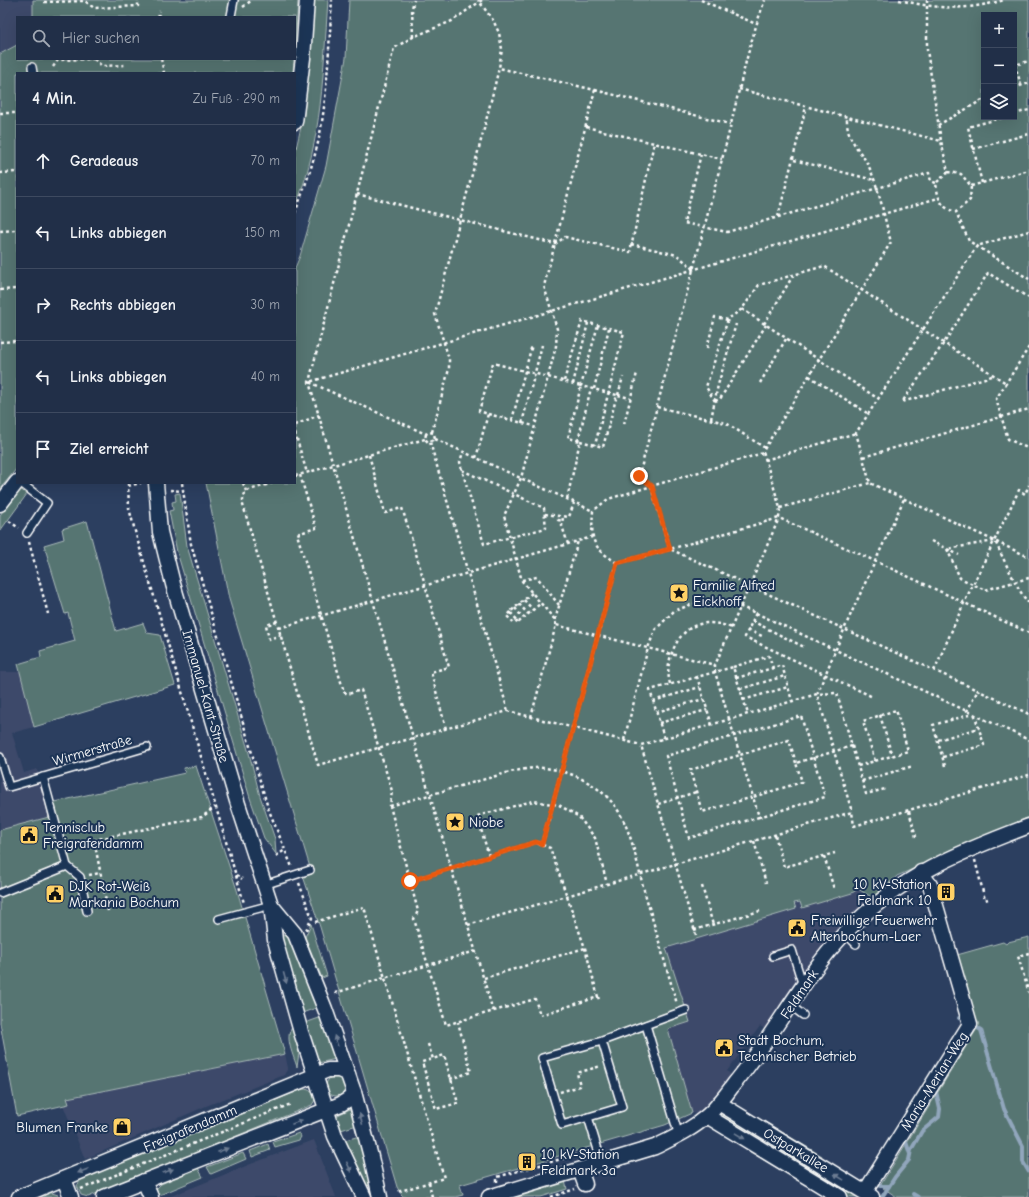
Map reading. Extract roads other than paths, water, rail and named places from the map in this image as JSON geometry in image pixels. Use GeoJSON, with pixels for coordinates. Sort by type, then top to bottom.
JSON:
{"type":"FeatureCollection","features":[{"type":"Feature","properties":{"kind":"street"},"geometry":{"type":"LineString","coordinates":[[296,114],[303,58],[307,0]]}},
{"type":"Feature","properties":{"kind":"street"},"geometry":{"type":"LineString","coordinates":[[0,504],[16,483]]}},
{"type":"Feature","properties":{"kind":"street","name":"Immanuel-Kant-Straße"},"geometry":{"type":"LineString","coordinates":[[163,485],[160,532],[173,584],[229,774],[271,905],[274,940],[315,1076],[341,1149],[364,1197]]}},
{"type":"Feature","properties":{"kind":"street","name":"Feldmark"},"geometry":{"type":"LineString","coordinates":[[489,1197],[655,1147],[679,1136],[707,1116],[719,1103],[768,1040],[790,1005],[822,960],[845,933],[870,909],[902,884],[922,872],[972,848],[1029,826]]}},
{"type":"Feature","properties":{"kind":"street","name":"Maria-Merian-Weg"},"geometry":{"type":"LineString","coordinates":[[869,1195],[970,1024],[930,885],[922,872]]}},
{"type":"Feature","properties":{"kind":"street","name":"Immanuel-Kant-Straße"},"geometry":{"type":"LineString","coordinates":[[271,905],[295,934],[323,1002],[354,1092],[380,1197]]}},
{"type":"Feature","properties":{"kind":"street"},"geometry":{"type":"LineString","coordinates":[[315,1076],[328,1070],[339,1070],[348,1074]]}},
{"type":"Feature","properties":{"kind":"street","name":"Freigrafendamm"},"geometry":{"type":"LineString","coordinates":[[19,1197],[315,1076]]}},
{"type":"Feature","properties":{"kind":"street"},"geometry":{"type":"LineString","coordinates":[[104,1197],[342,1104],[349,1099],[354,1092]]}},
{"type":"Feature","properties":{"kind":"street","name":"Ostparkallee"},"geometry":{"type":"LineString","coordinates":[[719,1103],[869,1195]]}},
{"type":"Feature","properties":{"kind":"street","name":"Ostparkallee"},"geometry":{"type":"LineString","coordinates":[[707,1116],[840,1197]]}},
{"type":"Feature","properties":{"kind":"street"},"geometry":{"type":"LineString","coordinates":[[580,1170],[584,1184]]}},
{"type":"Feature","properties":{"kind":"street"},"geometry":{"type":"LineString","coordinates":[[64,1179],[70,1195]]}},
{"type":"Feature","properties":{"kind":"street"},"geometry":{"type":"LineString","coordinates":[[144,1181],[151,1197]]}},
{"type":"Feature","properties":{"kind":"lane"},"geometry":{"type":"LineString","coordinates":[[231,16],[234,0]]}},
{"type":"Feature","properties":{"kind":"lane"},"geometry":{"type":"LineString","coordinates":[[22,484],[47,503],[27,534]]}},
{"type":"Feature","properties":{"kind":"lane","name":"Wirmerstraße"},"geometry":{"type":"LineString","coordinates":[[0,758],[8,786],[147,748]]}},
{"type":"Feature","properties":{"kind":"lane","name":"Wirmerstraße"},"geometry":{"type":"LineString","coordinates":[[43,777],[67,866]]}},
{"type":"Feature","properties":{"kind":"lane"},"geometry":{"type":"LineString","coordinates":[[0,893],[67,866],[80,877],[87,911]]}},
{"type":"Feature","properties":{"kind":"lane"},"geometry":{"type":"LineString","coordinates":[[264,884],[310,870]]}},
{"type":"Feature","properties":{"kind":"lane"},"geometry":{"type":"LineString","coordinates":[[219,919],[247,913],[271,905]]}},
{"type":"Feature","properties":{"kind":"lane"},"geometry":{"type":"LineString","coordinates":[[845,933],[856,944]]}},
{"type":"Feature","properties":{"kind":"lane"},"geometry":{"type":"LineString","coordinates":[[773,956],[792,950],[803,986]]}},
{"type":"Feature","properties":{"kind":"lane"},"geometry":{"type":"LineString","coordinates":[[790,1005],[803,1015]]}},
{"type":"Feature","properties":{"kind":"lane"},"geometry":{"type":"LineString","coordinates":[[602,1041],[622,1108],[562,1125],[542,1058],[602,1041],[682,1011]]}},
{"type":"Feature","properties":{"kind":"lane"},"geometry":{"type":"LineString","coordinates":[[646,1025],[679,1136]]}},
{"type":"Feature","properties":{"kind":"lane"},"geometry":{"type":"LineString","coordinates":[[588,1117],[602,1163]]}},
{"type":"Feature","properties":{"kind":"waterway"},"geometry":{"type":"LineString","coordinates":[[959,1018],[966,1022]]}},
{"type":"Feature","properties":{"kind":"waterway"},"geometry":{"type":"LineString","coordinates":[[972,1025],[981,1030],[1004,1109],[1023,1146],[1023,1162],[1029,1172]]}},
{"type":"Feature","properties":{"kind":"waterway"},"geometry":{"type":"LineString","coordinates":[[882,1197],[895,1177],[909,1160],[911,1150],[922,1131],[939,1117],[940,1109],[935,1087]]}},
{"type":"Feature","properties":{"kind":"waterway"},"geometry":{"type":"LineString","coordinates":[[904,1136],[910,1154]]}},
{"type":"Feature","properties":{"kind":"waterway"},"geometry":{"type":"LineString","coordinates":[[874,1183],[880,1186],[889,1186]]}},
{"type":"Feature","properties":{"kind":"waterway"},"geometry":{"type":"LineString","coordinates":[[913,1194],[918,1197]]}},
{"type":"Feature","properties":{"kind":"place","name":"Familie Alfred Eickhoff"},"geometry":{"type":"Point","coordinates":[679,593]}},
{"type":"Feature","properties":{"kind":"place","name":"Niobe"},"geometry":{"type":"Point","coordinates":[455,822]}},
{"type":"Feature","properties":{"kind":"place","name":"Tennisclub Freigrafendamm"},"geometry":{"type":"Point","coordinates":[29,835]}},
{"type":"Feature","properties":{"kind":"place","name":"10 kV-Station Feldmark 10"},"geometry":{"type":"Point","coordinates":[946,892]}},
{"type":"Feature","properties":{"kind":"place","name":"DJK Rot-Weiß Markania Bochum"},"geometry":{"type":"Point","coordinates":[55,894]}},
{"type":"Feature","properties":{"kind":"place","name":"Freiwillige Feuerwehr Altenbochum-Laer"},"geometry":{"type":"Point","coordinates":[797,928]}},
{"type":"Feature","properties":{"kind":"place","name":"Stadt Bochum, Technischer Betrieb"},"geometry":{"type":"Point","coordinates":[724,1048]}},
{"type":"Feature","properties":{"kind":"place","name":"Blumen Franke"},"geometry":{"type":"Point","coordinates":[122,1127]}},
{"type":"Feature","properties":{"kind":"place","name":"10 kV-Station Feldmark 3a"},"geometry":{"type":"Point","coordinates":[527,1162]}}]}
